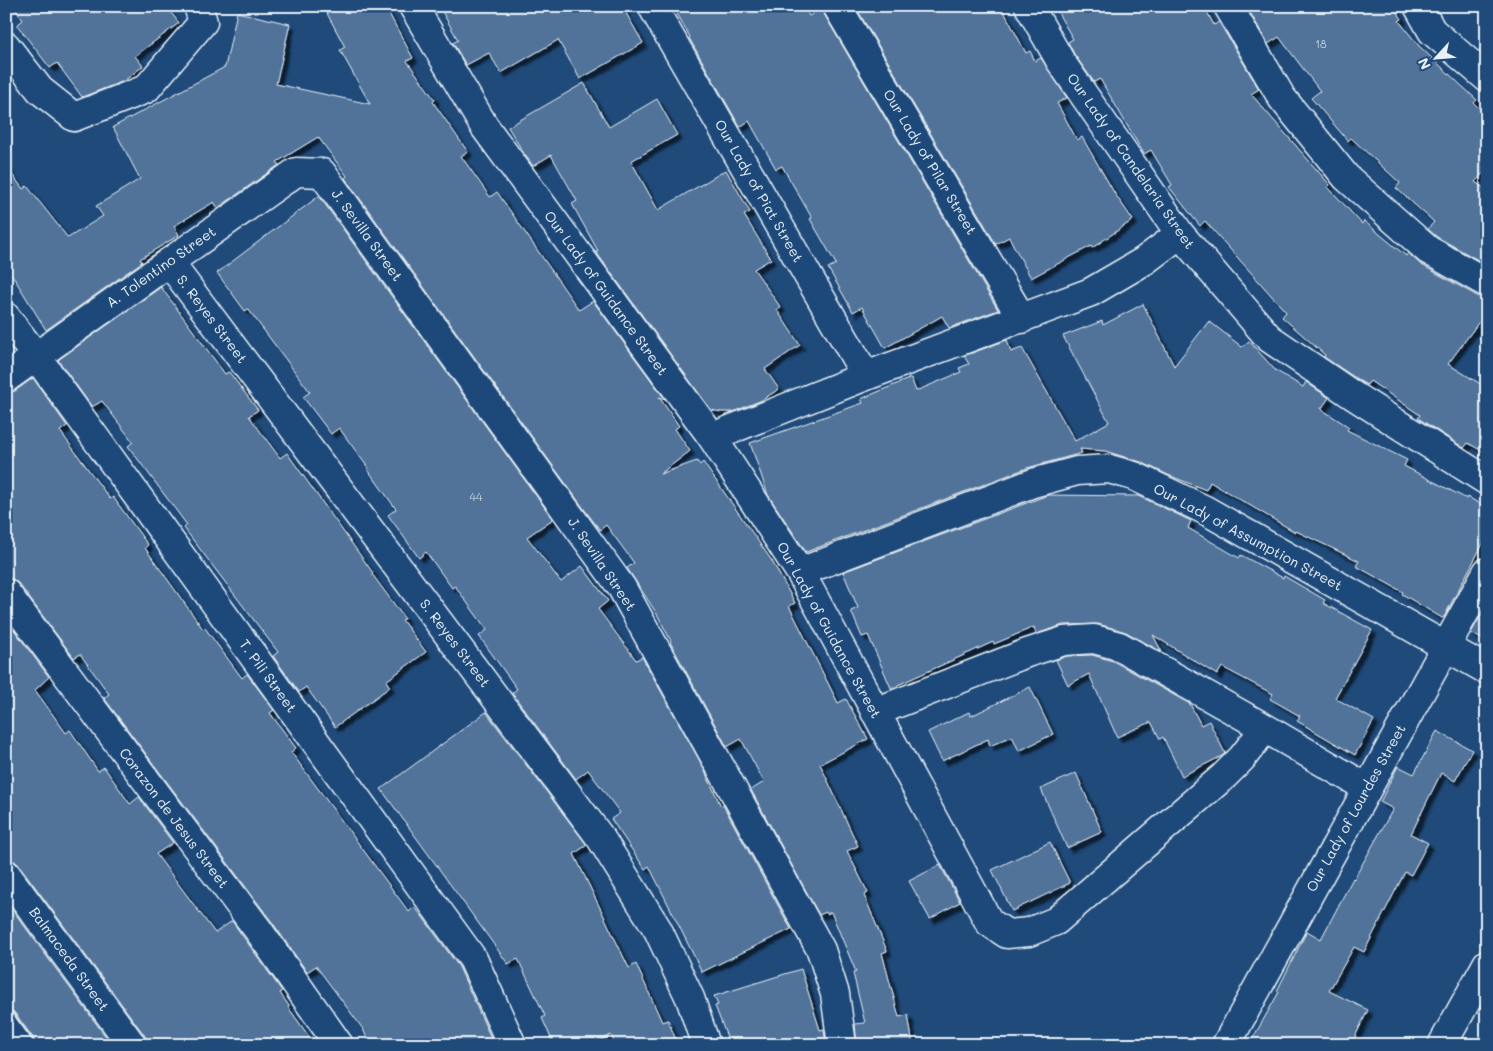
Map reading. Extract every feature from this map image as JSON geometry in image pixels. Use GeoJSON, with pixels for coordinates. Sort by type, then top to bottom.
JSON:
{"type":"FeatureCollection","features":[{"type":"Feature","properties":{"kind":"street"},"geometry":{"type":"LineString","coordinates":[[6,46],[40,90],[74,117],[146,89],[202,22],[198,6]]}},
{"type":"Feature","properties":{"kind":"street","name":"Our Lady of Guidance Street"},"geometry":{"type":"LineString","coordinates":[[413,6],[484,126],[712,437],[800,572],[988,922],[1007,934],[1029,932],[1056,921],[1224,776],[1242,758],[1265,728]]}},
{"type":"Feature","properties":{"kind":"street","name":"Our Lady of Piat Street"},"geometry":{"type":"LineString","coordinates":[[652,6],[866,376]]}},
{"type":"Feature","properties":{"kind":"street","name":"Our Lady of Pilar Street"},"geometry":{"type":"LineString","coordinates":[[837,6],[1022,319]]}},
{"type":"Feature","properties":{"kind":"street","name":"Our Lady of Candelaria Street"},"geometry":{"type":"LineString","coordinates":[[1029,6],[1061,62],[1180,234],[1269,338],[1354,396],[1487,481]]}},
{"type":"Feature","properties":{"kind":"street"},"geometry":{"type":"LineString","coordinates":[[1228,6],[1282,98],[1346,177],[1428,250],[1487,283]]}},
{"type":"Feature","properties":{"kind":"street"},"geometry":{"type":"LineString","coordinates":[[1418,6],[1432,31],[1487,78]]}},
{"type":"Feature","properties":{"kind":"street","name":"A. Tolentino Street"},"geometry":{"type":"LineString","coordinates":[[6,378],[296,172],[322,173]]}},
{"type":"Feature","properties":{"kind":"street","name":"J. Sevilla Street"},"geometry":{"type":"LineString","coordinates":[[322,173],[622,588],[821,950],[835,994],[842,1045]]}},
{"type":"Feature","properties":{"kind":"street"},"geometry":{"type":"LineString","coordinates":[[712,437],[866,376],[1091,292],[1144,261],[1180,234]]}},
{"type":"Feature","properties":{"kind":"street","name":"S. Reyes Street"},"geometry":{"type":"LineString","coordinates":[[169,262],[600,837],[658,930],[690,998],[706,1045]]}},
{"type":"Feature","properties":{"kind":"street","name":"T. Pili Street"},"geometry":{"type":"LineString","coordinates":[[6,317],[473,959],[512,1045]]}},
{"type":"Feature","properties":{"kind":"street","name":"Our Lady of Assumption Street"},"geometry":{"type":"LineString","coordinates":[[800,572],[1033,483],[1077,471],[1109,469],[1134,476],[1205,510],[1487,670]]}},
{"type":"Feature","properties":{"kind":"street","name":"Our Lady of Lourdes Street"},"geometry":{"type":"LineString","coordinates":[[1226,1045],[1487,572]]}},
{"type":"Feature","properties":{"kind":"street","name":"Corazon de Jesus Street"},"geometry":{"type":"LineString","coordinates":[[6,593],[259,931],[339,1045]]}},
{"type":"Feature","properties":{"kind":"street"},"geometry":{"type":"LineString","coordinates":[[876,712],[1027,653],[1064,641],[1094,639],[1118,646],[1265,728],[1367,788]]}},
{"type":"Feature","properties":{"kind":"street","name":"Balmaceda Street"},"geometry":{"type":"LineString","coordinates":[[6,874],[132,1045]]}},
{"type":"Feature","properties":{"kind":"street"},"geometry":{"type":"LineString","coordinates":[[1442,1045],[1487,964]]}},
{"type":"Feature","properties":{"kind":"lane"},"geometry":{"type":"LineString","coordinates":[[6,1018],[26,1045]]}},
{"type":"Feature","properties":{"kind":"building"},"geometry":{"type":"Polygon","coordinates":[[[13,6],[166,6],[179,23],[135,56],[143,66],[124,81],[82,97],[57,63],[50,68],[17,25],[23,20],[13,6]]]}},
{"type":"Feature","properties":{"kind":"building"},"geometry":{"type":"Polygon","coordinates":[[[323,6],[385,6],[413,58],[407,61],[435,100],[433,102],[468,152],[461,156],[490,197],[497,192],[579,310],[593,301],[665,399],[659,397],[679,426],[675,429],[690,451],[660,474],[697,461],[700,465],[703,462],[772,561],[795,603],[789,606],[838,703],[846,699],[868,739],[820,764],[858,846],[847,851],[868,893],[864,895],[887,951],[882,953],[899,1017],[908,1015],[913,1045],[857,1045],[855,1024],[865,1023],[853,973],[856,972],[831,912],[819,915],[751,790],[764,782],[741,739],[727,747],[670,642],[657,614],[627,568],[634,563],[606,525],[600,530],[587,513],[345,178],[347,176],[318,137],[277,162],[279,165],[218,208],[214,202],[174,226],[179,235],[140,259],[142,262],[46,330],[6,265],[6,166],[23,189],[27,186],[68,238],[103,216],[96,206],[140,179],[113,127],[225,67],[237,12],[290,24],[276,84],[370,104],[340,50],[345,47],[323,6]]]}},
{"type":"Feature","properties":{"kind":"building"},"geometry":{"type":"Polygon","coordinates":[[[439,6],[622,6],[643,43],[580,79],[558,40],[501,73],[489,53],[466,65],[453,43],[458,40],[439,6]]]}},
{"type":"Feature","properties":{"kind":"building"},"geometry":{"type":"Polygon","coordinates":[[[673,6],[804,6],[809,16],[822,8],[998,310],[949,328],[942,316],[885,348],[862,307],[853,312],[828,268],[836,264],[782,166],[776,169],[749,121],[740,127],[689,38],[673,6]]]}},
{"type":"Feature","properties":{"kind":"building"},"geometry":{"type":"Polygon","coordinates":[[[855,6],[1001,6],[1026,53],[1030,51],[1035,61],[1041,58],[1067,98],[1057,103],[1077,140],[1082,137],[1115,194],[1133,220],[1092,248],[1091,246],[1031,278],[1009,237],[996,244],[855,6]]]}},
{"type":"Feature","properties":{"kind":"building"},"geometry":{"type":"Polygon","coordinates":[[[1054,6],[1204,6],[1214,25],[1219,22],[1259,89],[1251,94],[1330,185],[1328,187],[1362,224],[1364,221],[1406,256],[1408,253],[1420,264],[1479,297],[1487,299],[1487,311],[1448,364],[1487,388],[1487,454],[1468,443],[1464,448],[1418,418],[1420,415],[1370,381],[1367,385],[1363,383],[1324,357],[1325,355],[1282,317],[1286,312],[1205,221],[1200,226],[1169,187],[1172,185],[1151,150],[1144,154],[1100,79],[1094,82],[1074,54],[1068,42],[1073,39],[1054,6]]]}},
{"type":"Feature","properties":{"kind":"building"},"geometry":{"type":"Polygon","coordinates":[[[1248,6],[1393,6],[1402,19],[1399,21],[1419,46],[1477,100],[1474,103],[1487,116],[1487,169],[1475,182],[1487,190],[1487,265],[1437,237],[1428,229],[1434,222],[1396,188],[1400,183],[1351,138],[1348,141],[1311,98],[1320,91],[1279,37],[1268,44],[1248,6]]]}},
{"type":"Feature","properties":{"kind":"building"},"geometry":{"type":"Polygon","coordinates":[[[584,83],[609,127],[657,99],[677,135],[631,161],[658,210],[726,170],[750,212],[744,215],[771,259],[754,269],[781,308],[777,310],[800,345],[765,369],[779,389],[762,400],[733,412],[711,410],[596,252],[598,251],[572,204],[577,201],[551,155],[533,166],[508,127],[584,83]]]}},
{"type":"Feature","properties":{"kind":"building"},"geometry":{"type":"Polygon","coordinates":[[[319,196],[553,519],[527,537],[561,582],[582,566],[608,601],[598,609],[636,660],[642,657],[700,761],[721,806],[723,805],[791,929],[702,972],[649,866],[645,869],[611,819],[620,813],[588,770],[576,779],[512,693],[517,689],[479,636],[487,630],[455,586],[452,588],[426,552],[419,558],[388,515],[396,509],[369,469],[339,428],[331,434],[303,397],[310,392],[248,309],[245,311],[217,273],[319,196]]]}},
{"type":"Feature","properties":{"kind":"building"},"geometry":{"type":"Polygon","coordinates":[[[161,287],[225,374],[229,372],[258,410],[249,416],[280,458],[287,453],[373,573],[405,619],[402,620],[426,652],[386,681],[390,687],[335,727],[306,687],[299,692],[273,656],[278,652],[184,528],[187,525],[128,446],[133,442],[102,401],[92,407],[58,360],[161,287]]]}},
{"type":"Feature","properties":{"kind":"building"},"geometry":{"type":"Polygon","coordinates":[[[1143,304],[1174,366],[1209,321],[1242,347],[1249,341],[1275,370],[1303,387],[1306,382],[1329,398],[1321,409],[1349,427],[1347,430],[1407,460],[1404,466],[1487,508],[1487,536],[1444,617],[1442,618],[1402,594],[1403,592],[1356,566],[1359,561],[1295,532],[1210,482],[1206,490],[1141,462],[1105,451],[1080,449],[1082,453],[1027,468],[806,552],[768,495],[750,443],[863,403],[861,399],[911,378],[916,391],[961,372],[959,368],[969,364],[964,356],[1007,340],[1011,352],[1022,348],[1075,441],[1109,422],[1063,336],[1102,321],[1103,325],[1143,304]]]}},
{"type":"Feature","properties":{"kind":"building"},"geometry":{"type":"Polygon","coordinates":[[[33,378],[67,426],[60,431],[110,499],[113,497],[148,545],[145,548],[203,629],[205,628],[242,678],[247,674],[274,710],[270,713],[296,748],[291,752],[409,912],[414,907],[459,967],[494,1045],[370,1045],[363,1029],[316,966],[307,972],[272,922],[104,698],[109,694],[80,654],[74,658],[19,584],[13,579],[6,578],[6,393],[15,391],[33,378]]]}},
{"type":"Feature","properties":{"kind":"building"},"geometry":{"type":"Polygon","coordinates":[[[1048,495],[1139,496],[1191,521],[1188,528],[1239,558],[1241,555],[1283,578],[1284,576],[1325,600],[1323,603],[1372,630],[1335,698],[1374,720],[1355,755],[1297,721],[1300,716],[1270,699],[1273,694],[1222,667],[1217,675],[1153,635],[1162,652],[1126,632],[1098,624],[1063,625],[1036,634],[1034,627],[994,644],[993,642],[891,688],[868,635],[862,637],[851,611],[858,608],[843,572],[1048,495]]]}},
{"type":"Feature","properties":{"kind":"building"},"geometry":{"type":"Polygon","coordinates":[[[1487,605],[1487,642],[1471,633],[1487,605]]]}},
{"type":"Feature","properties":{"kind":"building"},"geometry":{"type":"Polygon","coordinates":[[[6,619],[49,677],[35,690],[66,733],[70,730],[98,771],[104,767],[130,804],[139,797],[173,843],[156,854],[215,933],[232,921],[282,991],[280,993],[288,1007],[315,1045],[147,1045],[145,1036],[19,865],[13,860],[6,859],[6,619]]]}},
{"type":"Feature","properties":{"kind":"building"},"geometry":{"type":"Polygon","coordinates":[[[1092,655],[1113,661],[1190,704],[1201,725],[1209,721],[1225,753],[1182,776],[1163,737],[1160,739],[1151,722],[1117,737],[1089,674],[1068,685],[1056,660],[1067,656],[1092,655]]]}},
{"type":"Feature","properties":{"kind":"building"},"geometry":{"type":"Polygon","coordinates":[[[1030,687],[1053,734],[1019,751],[1012,736],[990,746],[988,739],[942,761],[928,732],[969,712],[971,716],[1030,687]]]}},
{"type":"Feature","properties":{"kind":"building"},"geometry":{"type":"Polygon","coordinates":[[[486,712],[587,845],[574,854],[629,968],[636,964],[662,1022],[668,1020],[678,1045],[609,1045],[614,1042],[611,1035],[592,1045],[554,1045],[542,1018],[545,1016],[518,959],[508,964],[381,789],[486,712]]]}},
{"type":"Feature","properties":{"kind":"building"},"geometry":{"type":"Polygon","coordinates":[[[1437,731],[1472,750],[1455,781],[1441,773],[1411,834],[1428,843],[1411,875],[1405,872],[1364,952],[1354,947],[1329,991],[1368,1010],[1351,1045],[1249,1045],[1279,992],[1277,991],[1307,931],[1321,939],[1353,878],[1393,809],[1380,802],[1398,766],[1414,774],[1437,731]]]}},
{"type":"Feature","properties":{"kind":"building"},"geometry":{"type":"Polygon","coordinates":[[[1076,773],[1102,832],[1067,848],[1041,789],[1076,773]]]}},
{"type":"Feature","properties":{"kind":"building"},"geometry":{"type":"Polygon","coordinates":[[[1050,842],[1070,883],[1012,911],[992,870],[1050,842]]]}},
{"type":"Feature","properties":{"kind":"building"},"geometry":{"type":"Polygon","coordinates":[[[940,865],[960,902],[930,919],[909,881],[940,865]]]}},
{"type":"Feature","properties":{"kind":"building"},"geometry":{"type":"Polygon","coordinates":[[[6,901],[112,1045],[35,1045],[34,1039],[14,1012],[6,1009],[6,901]]]}},
{"type":"Feature","properties":{"kind":"building"},"geometry":{"type":"Polygon","coordinates":[[[801,969],[820,1030],[824,1029],[826,1045],[730,1045],[715,1006],[718,1005],[714,996],[801,969]]]}}]}
